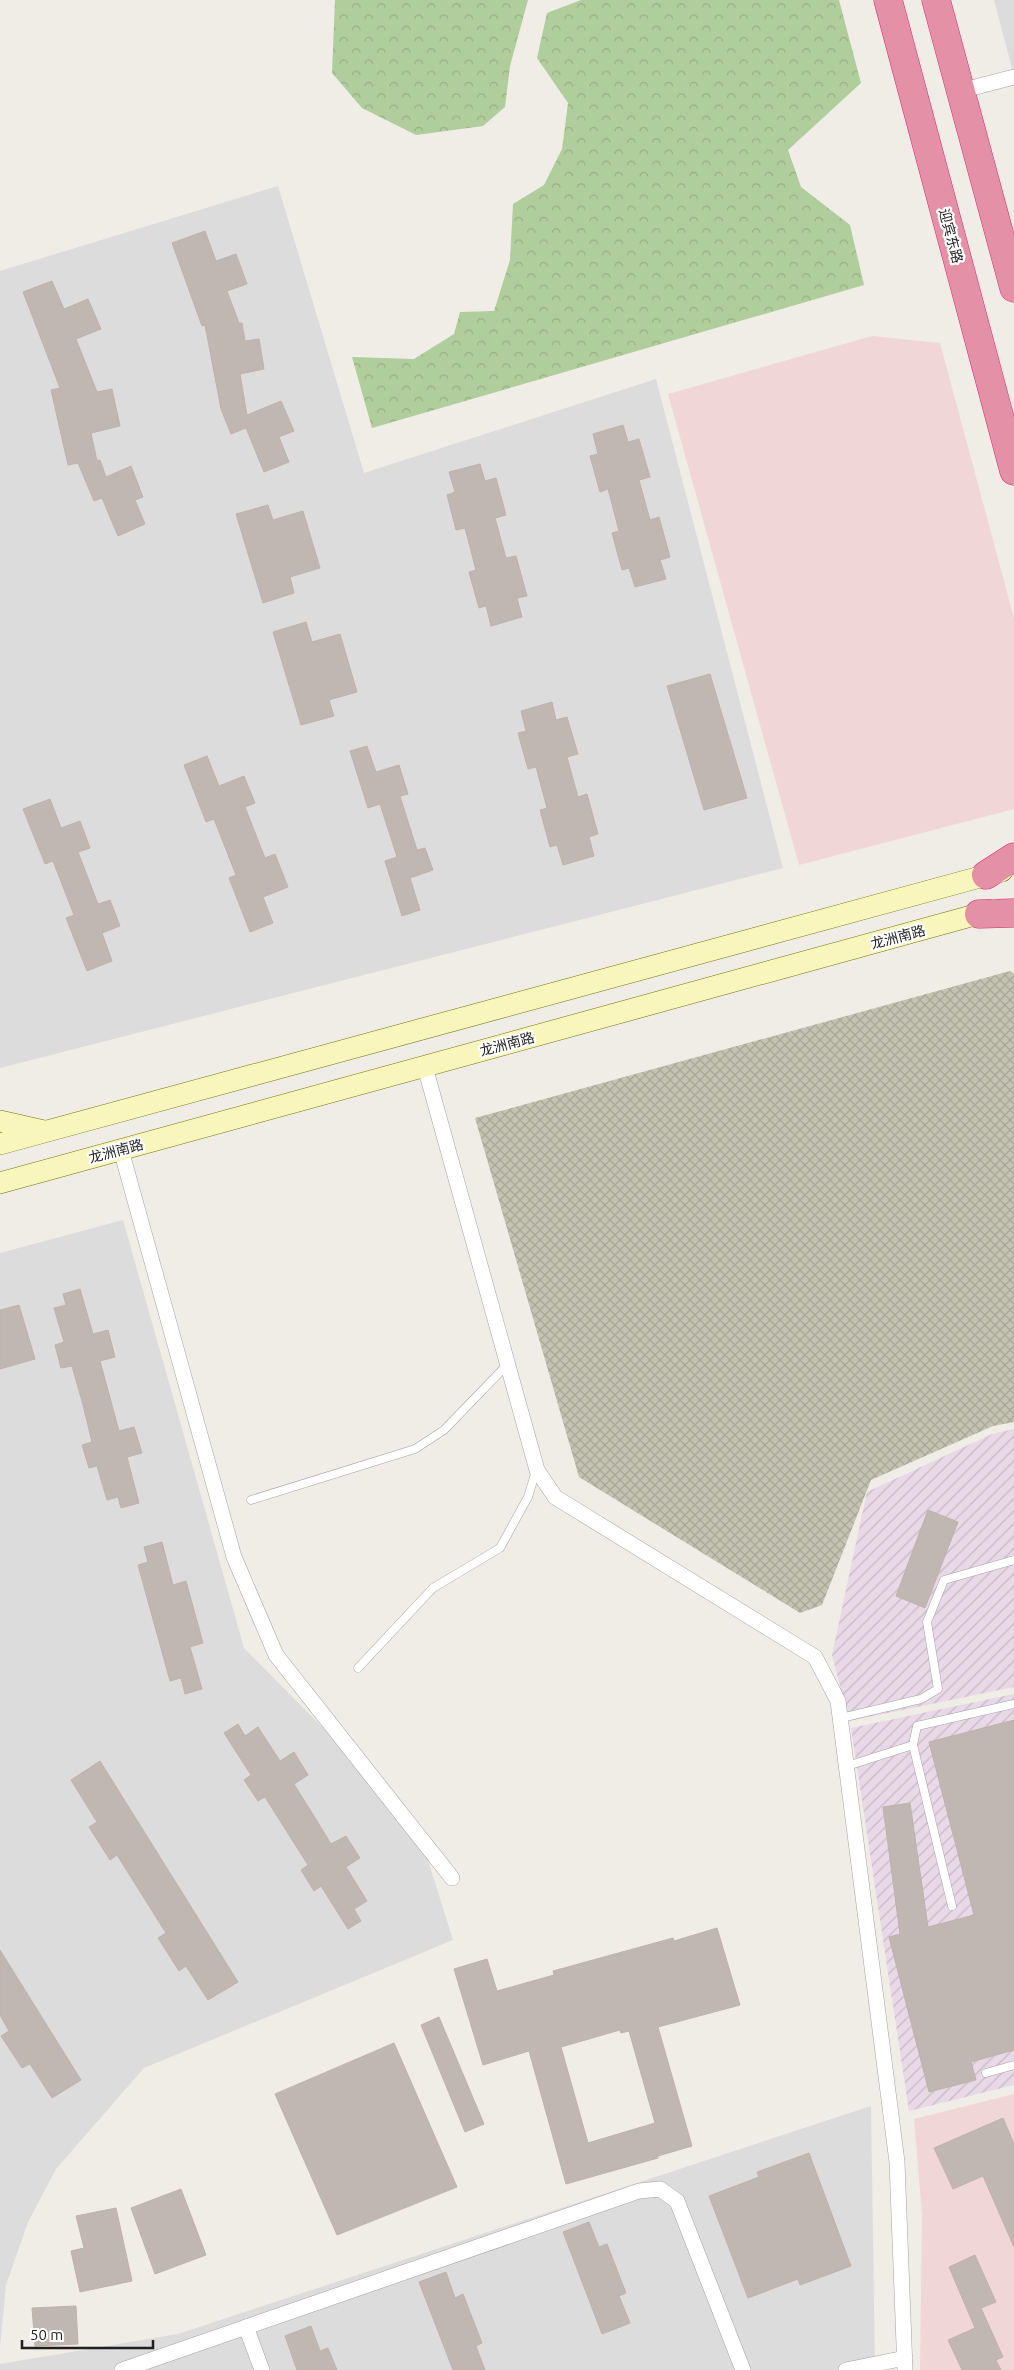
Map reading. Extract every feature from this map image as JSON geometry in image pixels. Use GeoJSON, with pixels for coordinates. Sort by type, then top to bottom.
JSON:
{"type":"FeatureCollection","features":[{"type":"Feature","properties":{"kind":"highway","name":"迎宾东路"},"geometry":{"type":"LineString","coordinates":[[888,0],[1014,471]]}},
{"type":"Feature","properties":{"kind":"highway"},"geometry":{"type":"LineString","coordinates":[[936,0],[1014,288]]}},
{"type":"Feature","properties":{"kind":"highway"},"geometry":{"type":"LineString","coordinates":[[986,875],[1014,857]]}},
{"type":"Feature","properties":{"kind":"highway"},"geometry":{"type":"LineString","coordinates":[[979,914],[1014,913]]}},
{"type":"Feature","properties":{"kind":"main road"},"geometry":{"type":"LineString","coordinates":[[0,1144],[1014,868]]}},
{"type":"Feature","properties":{"kind":"main road","name":"龙洲南路"},"geometry":{"type":"LineString","coordinates":[[0,1183],[1014,905]]}},
{"type":"Feature","properties":{"kind":"main road"},"geometry":{"type":"LineString","coordinates":[[0,1121],[47,1131]]}},
{"type":"Feature","properties":{"kind":"street"},"geometry":{"type":"LineString","coordinates":[[960,91],[1014,77]]}},
{"type":"Feature","properties":{"kind":"street"},"geometry":{"type":"LineString","coordinates":[[425,1067],[537,1470],[555,1497],[815,1657],[838,1701],[897,2162],[905,2364],[846,2370]]}},
{"type":"Feature","properties":{"kind":"street"},"geometry":{"type":"LineString","coordinates":[[121,1150],[234,1557],[276,1655],[452,1878]]}},
{"type":"Feature","properties":{"kind":"street"},"geometry":{"type":"LineString","coordinates":[[122,2370],[639,2191],[660,2189],[677,2201],[743,2370]]}},
{"type":"Feature","properties":{"kind":"street"},"geometry":{"type":"LineString","coordinates":[[246,2327],[262,2370]]}},
{"type":"Feature","properties":{"kind":"lane"},"geometry":{"type":"LineString","coordinates":[[252,1500],[415,1449],[444,1430],[508,1365]]}},
{"type":"Feature","properties":{"kind":"lane"},"geometry":{"type":"LineString","coordinates":[[358,1668],[433,1588],[500,1548],[528,1497],[537,1470]]}},
{"type":"Feature","properties":{"kind":"lane"},"geometry":{"type":"LineString","coordinates":[[841,1718],[922,1699],[938,1689],[927,1622],[944,1580],[1014,1560]]}},
{"type":"Feature","properties":{"kind":"lane"},"geometry":{"type":"LineString","coordinates":[[952,1906],[913,1745],[917,1726],[1014,1704]]}},
{"type":"Feature","properties":{"kind":"lane"},"geometry":{"type":"LineString","coordinates":[[847,1766],[913,1745]]}},
{"type":"Feature","properties":{"kind":"lane"},"geometry":{"type":"LineString","coordinates":[[986,2073],[1014,2065]]}},
{"type":"Feature","properties":{"kind":"shaded area"},"geometry":{"type":"Polygon","coordinates":[[[994,0],[1014,0],[1014,76],[994,0]]]}},
{"type":"Feature","properties":{"kind":"shaded area"},"geometry":{"type":"Polygon","coordinates":[[[278,186],[364,473],[656,379],[783,868],[0,1068],[0,271],[278,186]]]}},
{"type":"Feature","properties":{"kind":"shaded area"},"geometry":{"type":"Polygon","coordinates":[[[872,336],[940,343],[1014,618],[1014,809],[799,865],[668,394],[872,336]]]}},
{"type":"Feature","properties":{"kind":"shaded area"},"geometry":{"type":"Polygon","coordinates":[[[1010,971],[1014,974],[1014,1422],[993,1426],[871,1480],[822,1605],[800,1613],[579,1477],[475,1118],[1010,971]]]}},
{"type":"Feature","properties":{"kind":"shaded area"},"geometry":{"type":"Polygon","coordinates":[[[123,1220],[244,1648],[416,1822],[453,1940],[144,2068],[56,2169],[28,2222],[6,2285],[0,2347],[0,1253],[123,1220]]]}},
{"type":"Feature","properties":{"kind":"shaded area"},"geometry":{"type":"Polygon","coordinates":[[[1014,1429],[1014,1687],[849,1721],[832,1655],[867,1492],[992,1434],[1014,1429]]]}},
{"type":"Feature","properties":{"kind":"shaded area"},"geometry":{"type":"Polygon","coordinates":[[[1014,1694],[1014,2085],[909,2111],[851,1728],[1014,1694]]]}},
{"type":"Feature","properties":{"kind":"shaded area"},"geometry":{"type":"Polygon","coordinates":[[[1014,2094],[1014,2370],[920,2370],[922,2215],[914,2119],[1014,2094]]]}},
{"type":"Feature","properties":{"kind":"shaded area"},"geometry":{"type":"Polygon","coordinates":[[[871,2106],[875,2370],[0,2370],[0,2364],[178,2334],[871,2106]]]}},
{"type":"Feature","properties":{"kind":"green space"},"geometry":{"type":"Polygon","coordinates":[[[335,0],[528,0],[510,66],[505,107],[483,126],[416,135],[362,108],[332,73],[335,0]]]}},
{"type":"Feature","properties":{"kind":"green space"},"geometry":{"type":"Polygon","coordinates":[[[581,0],[839,0],[861,83],[788,150],[801,187],[850,225],[864,285],[372,428],[352,357],[414,359],[454,334],[460,312],[494,311],[510,260],[513,204],[544,185],[562,149],[568,103],[537,58],[547,13],[581,0]]]}},
{"type":"Feature","properties":{"kind":"building"},"geometry":{"type":"Polygon","coordinates":[[[205,231],[216,261],[236,254],[247,284],[227,291],[239,323],[242,323],[245,341],[259,339],[264,369],[240,374],[247,415],[281,401],[294,431],[279,437],[289,462],[264,472],[246,428],[231,434],[221,409],[205,325],[202,326],[172,243],[205,231]]]}},
{"type":"Feature","properties":{"kind":"building"},"geometry":{"type":"Polygon","coordinates":[[[52,281],[64,309],[88,299],[101,329],[76,339],[97,392],[112,389],[120,426],[91,433],[97,461],[100,460],[106,477],[131,466],[143,497],[135,500],[145,524],[118,536],[102,498],[94,501],[78,463],[68,465],[51,390],[60,388],[23,292],[52,281]]]}},
{"type":"Feature","properties":{"kind":"building"},"geometry":{"type":"Polygon","coordinates":[[[623,425],[628,442],[639,439],[650,477],[639,480],[650,520],[659,517],[670,557],[660,560],[666,579],[635,587],[629,568],[622,570],[612,533],[619,531],[608,489],[600,492],[590,456],[598,454],[593,434],[623,425]]]}},
{"type":"Feature","properties":{"kind":"building"},"geometry":{"type":"Polygon","coordinates":[[[480,464],[485,481],[496,478],[506,515],[495,518],[506,558],[516,556],[527,596],[517,598],[522,617],[491,626],[486,606],[479,608],[469,572],[476,570],[465,528],[456,530],[447,495],[455,492],[449,472],[480,464]]]}},
{"type":"Feature","properties":{"kind":"building"},"geometry":{"type":"Polygon","coordinates":[[[268,505],[273,520],[303,511],[320,568],[290,577],[294,593],[263,603],[236,514],[268,505]]]}},
{"type":"Feature","properties":{"kind":"building"},"geometry":{"type":"Polygon","coordinates":[[[306,622],[312,642],[340,634],[357,692],[329,700],[334,716],[301,725],[273,632],[306,622]]]}},
{"type":"Feature","properties":{"kind":"building"},"geometry":{"type":"Polygon","coordinates":[[[710,674],[747,798],[704,810],[667,686],[710,674]]]}},
{"type":"Feature","properties":{"kind":"building"},"geometry":{"type":"Polygon","coordinates":[[[552,702],[556,720],[567,717],[578,754],[567,757],[578,797],[587,794],[598,834],[589,837],[594,856],[563,865],[557,845],[550,847],[540,810],[547,808],[536,767],[528,769],[518,733],[526,731],[521,711],[552,702]]]}},
{"type":"Feature","properties":{"kind":"building"},"geometry":{"type":"Polygon","coordinates":[[[367,746],[376,772],[399,765],[408,794],[400,796],[417,850],[425,848],[433,870],[410,878],[420,910],[402,916],[385,861],[397,857],[380,804],[368,808],[350,751],[367,746]]]}},
{"type":"Feature","properties":{"kind":"building"},"geometry":{"type":"Polygon","coordinates":[[[207,756],[219,786],[244,776],[255,803],[245,807],[265,858],[275,854],[288,887],[263,897],[273,923],[250,932],[229,878],[236,875],[214,819],[206,822],[184,765],[207,756]]]}},
{"type":"Feature","properties":{"kind":"building"},"geometry":{"type":"Polygon","coordinates":[[[50,799],[61,828],[80,821],[90,848],[78,852],[98,904],[110,900],[120,926],[102,933],[112,961],[87,971],[66,918],[74,915],[53,861],[45,864],[23,809],[50,799]]]}},
{"type":"Feature","properties":{"kind":"building"},"geometry":{"type":"Polygon","coordinates":[[[80,1289],[93,1334],[108,1330],[115,1357],[100,1361],[119,1431],[134,1427],[142,1453],[127,1457],[139,1503],[121,1508],[118,1497],[107,1500],[97,1466],[89,1468],[82,1445],[92,1442],[83,1405],[72,1366],[61,1368],[55,1345],[64,1342],[54,1308],[66,1305],[63,1294],[80,1289]]]}},
{"type":"Feature","properties":{"kind":"building"},"geometry":{"type":"Polygon","coordinates":[[[19,1305],[35,1359],[0,1369],[0,1310],[19,1305]]]}},
{"type":"Feature","properties":{"kind":"building"},"geometry":{"type":"Polygon","coordinates":[[[928,1510],[958,1522],[925,1608],[896,1596],[928,1510]]]}},
{"type":"Feature","properties":{"kind":"building"},"geometry":{"type":"Polygon","coordinates":[[[162,1542],[173,1585],[186,1581],[203,1643],[190,1647],[202,1689],[185,1694],[181,1678],[170,1681],[138,1565],[148,1562],[144,1547],[162,1542]]]}},
{"type":"Feature","properties":{"kind":"building"},"geometry":{"type":"Polygon","coordinates":[[[1014,1720],[1014,2050],[971,2062],[976,2080],[929,2092],[889,1937],[900,1934],[883,1807],[910,1803],[928,1927],[974,1915],[929,1742],[1014,1720]]]}},
{"type":"Feature","properties":{"kind":"building"},"geometry":{"type":"Polygon","coordinates":[[[238,1724],[245,1736],[258,1727],[280,1761],[294,1752],[308,1775],[294,1784],[331,1844],[346,1836],[360,1858],[346,1867],[367,1901],[354,1909],[361,1921],[348,1929],[321,1886],[314,1891],[301,1870],[308,1865],[265,1797],[258,1801],[244,1780],[251,1775],[224,1733],[238,1724]]]}},
{"type":"Feature","properties":{"kind":"building"},"geometry":{"type":"Polygon","coordinates":[[[100,1761],[238,1982],[208,2000],[186,1966],[179,1971],[158,1938],[166,1933],[117,1855],[110,1860],[89,1827],[97,1822],[71,1780],[100,1761]]]}},
{"type":"Feature","properties":{"kind":"building"},"geometry":{"type":"Polygon","coordinates":[[[717,1928],[740,2005],[658,2027],[692,2146],[658,2156],[658,2158],[566,2184],[529,2051],[483,2065],[454,1969],[487,1959],[497,1991],[554,1975],[553,1971],[673,1938],[674,1941],[717,1928]],[[620,2030],[561,2047],[588,2143],[655,2123],[629,2031],[621,2033],[620,2030]]]}},
{"type":"Feature","properties":{"kind":"building"},"geometry":{"type":"Polygon","coordinates":[[[0,1950],[81,2080],[52,2098],[30,2064],[22,2068],[1,2036],[9,2031],[0,2015],[0,1950]]]}},
{"type":"Feature","properties":{"kind":"building"},"geometry":{"type":"Polygon","coordinates":[[[439,2017],[484,2124],[465,2132],[421,2025],[439,2017]]]}},
{"type":"Feature","properties":{"kind":"building"},"geometry":{"type":"Polygon","coordinates":[[[394,2043],[457,2187],[337,2235],[275,2094],[394,2043]]]}},
{"type":"Feature","properties":{"kind":"building"},"geometry":{"type":"Polygon","coordinates":[[[1003,2118],[1014,2144],[1014,2247],[983,2176],[953,2189],[934,2148],[1003,2118]]]}},
{"type":"Feature","properties":{"kind":"building"},"geometry":{"type":"Polygon","coordinates":[[[809,2153],[851,2266],[800,2285],[798,2279],[748,2298],[709,2196],[759,2177],[757,2172],[809,2153]]]}},
{"type":"Feature","properties":{"kind":"building"},"geometry":{"type":"Polygon","coordinates":[[[181,2189],[206,2255],[155,2274],[131,2208],[181,2189]]]}},
{"type":"Feature","properties":{"kind":"building"},"geometry":{"type":"Polygon","coordinates":[[[116,2208],[132,2281],[80,2292],[71,2251],[84,2248],[76,2216],[116,2208]]]}},
{"type":"Feature","properties":{"kind":"building"},"geometry":{"type":"Polygon","coordinates":[[[589,2222],[599,2247],[607,2244],[626,2293],[619,2296],[630,2323],[602,2334],[563,2232],[589,2222]]]}},
{"type":"Feature","properties":{"kind":"building"},"geometry":{"type":"Polygon","coordinates":[[[975,2255],[996,2302],[981,2308],[1003,2357],[996,2360],[1001,2370],[962,2370],[948,2340],[975,2328],[949,2267],[975,2255]]]}},
{"type":"Feature","properties":{"kind":"building"},"geometry":{"type":"Polygon","coordinates":[[[446,2272],[455,2298],[463,2294],[482,2343],[476,2346],[485,2370],[453,2370],[419,2282],[446,2272]]]}},
{"type":"Feature","properties":{"kind":"building"},"geometry":{"type":"Polygon","coordinates":[[[76,2306],[78,2344],[35,2346],[32,2308],[76,2306]]]}},
{"type":"Feature","properties":{"kind":"building"},"geometry":{"type":"Polygon","coordinates":[[[311,2326],[320,2351],[328,2348],[337,2370],[297,2370],[285,2336],[311,2326]]]}}]}
